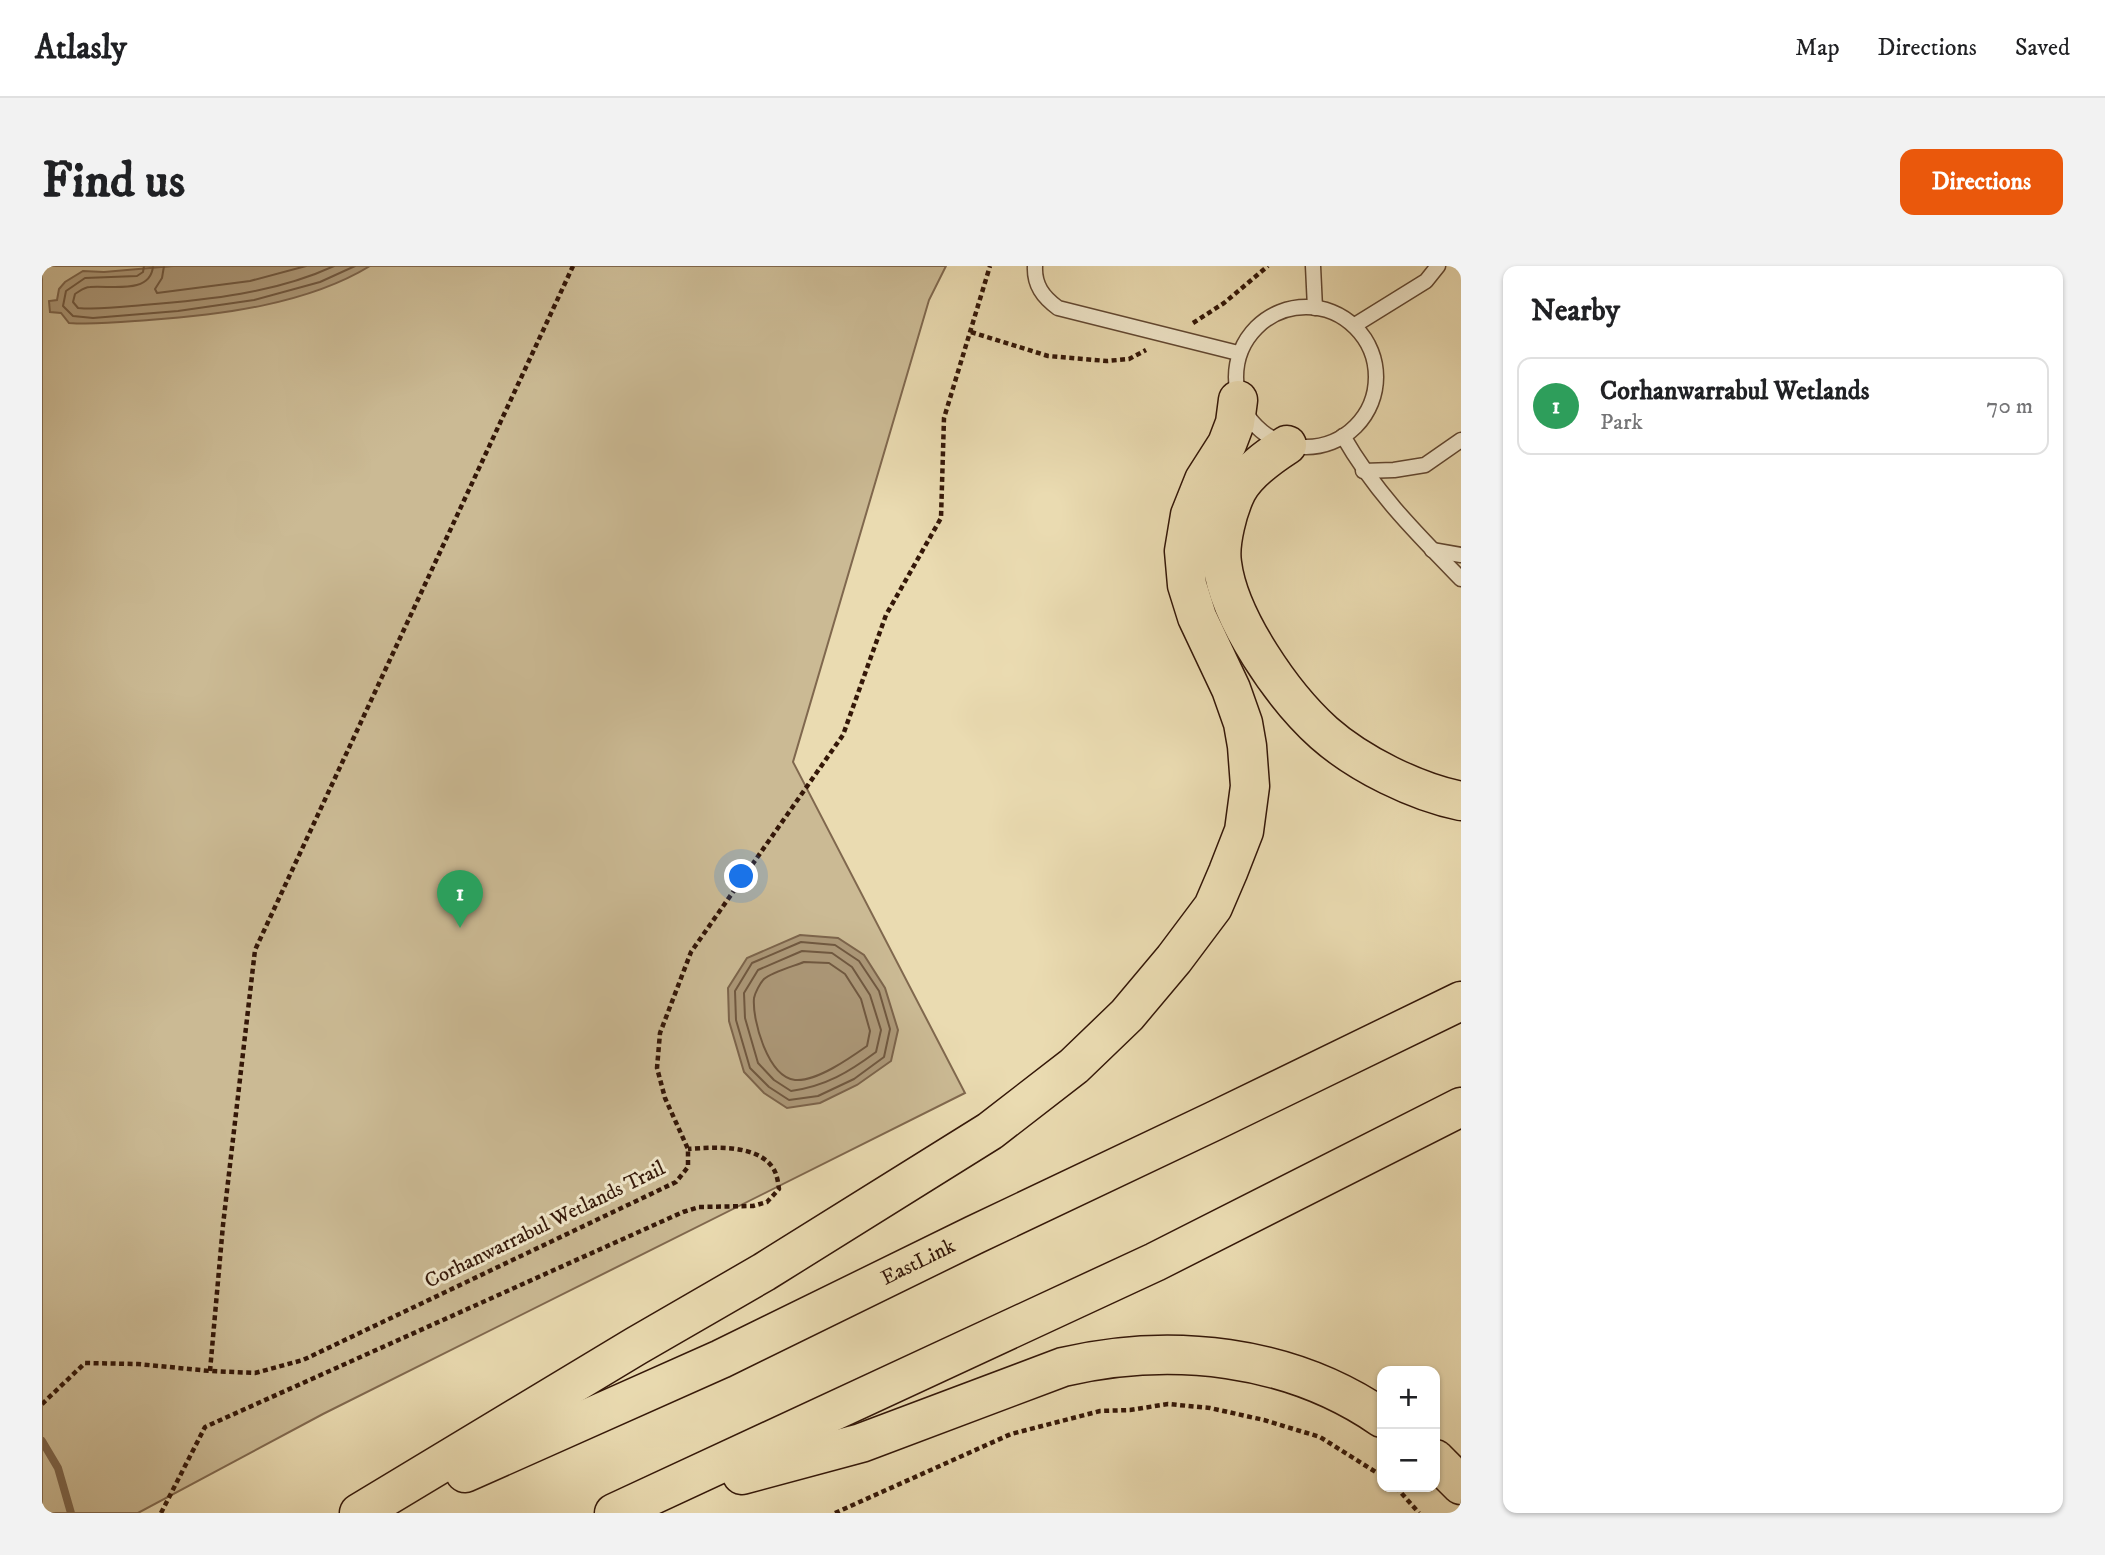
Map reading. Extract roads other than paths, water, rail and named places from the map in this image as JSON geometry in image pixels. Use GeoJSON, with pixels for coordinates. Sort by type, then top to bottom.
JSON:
{"type":"FeatureCollection","features":[{"type":"Feature","properties":{"kind":"highway"},"geometry":{"type":"LineString","coordinates":[[359,1513],[764,1272],[990,1130],[1074,1066],[1127,1015],[1174,959],[1213,907],[1244,831],[1250,786],[1243,723],[1231,689],[1197,617],[1187,584],[1184,551],[1190,515],[1204,480],[1227,444],[1235,423],[1238,400]]}},
{"type":"Feature","properties":{"kind":"highway"},"geometry":{"type":"LineString","coordinates":[[1287,444],[1264,460],[1237,489],[1224,530],[1222,562],[1234,607],[1290,699],[1326,735],[1365,763],[1441,797],[1461,801]]}},
{"type":"Feature","properties":{"kind":"highway","name":"EastLink"},"geometry":{"type":"LineString","coordinates":[[373,1513],[721,1359],[1461,1000]]}},
{"type":"Feature","properties":{"kind":"highway"},"geometry":{"type":"LineString","coordinates":[[627,1507],[1155,1262],[1461,1107]]}},
{"type":"Feature","properties":{"kind":"highway"},"geometry":{"type":"LineString","coordinates":[[627,1507],[861,1443],[1063,1367],[1130,1356],[1151,1354],[1229,1358],[1280,1370],[1340,1392],[1377,1415]]}},
{"type":"Feature","properties":{"kind":"highway"},"geometry":{"type":"LineString","coordinates":[[1440,1464],[1461,1485]]}},
{"type":"Feature","properties":{"kind":"lane"},"geometry":{"type":"LineString","coordinates":[[1035,266],[1035,277],[1044,298],[1058,308],[1238,354]]}},
{"type":"Feature","properties":{"kind":"lane"},"geometry":{"type":"LineString","coordinates":[[1313,266],[1315,308]]}},
{"type":"Feature","properties":{"kind":"lane"},"geometry":{"type":"LineString","coordinates":[[1355,325],[1426,281],[1438,266]]}},
{"type":"Feature","properties":{"kind":"lane"},"geometry":{"type":"LineString","coordinates":[[1315,308],[1334,310],[1355,325],[1370,346],[1376,371],[1373,396],[1362,419],[1343,436],[1316,446],[1287,444],[1266,435],[1250,420],[1238,400],[1234,377],[1238,354],[1250,335],[1266,320],[1287,312],[1315,308]]}},
{"type":"Feature","properties":{"kind":"lane"},"geometry":{"type":"LineString","coordinates":[[1343,436],[1363,471],[1402,519],[1461,579]]}},
{"type":"Feature","properties":{"kind":"lane"},"geometry":{"type":"LineString","coordinates":[[1363,471],[1425,465],[1461,440]]}},
{"type":"Feature","properties":{"kind":"lane"},"geometry":{"type":"LineString","coordinates":[[1432,550],[1461,555]]}},
{"type":"Feature","properties":{"kind":"water"},"geometry":{"type":"Polygon","coordinates":[[[173,266],[370,266],[319,290],[234,311],[89,324],[69,323],[61,313],[50,312],[49,301],[57,300],[59,289],[65,282],[83,271],[104,272],[173,266]]]}},
{"type":"Feature","properties":{"kind":"water"},"geometry":{"type":"Polygon","coordinates":[[[800,935],[838,938],[864,955],[885,988],[898,1030],[891,1061],[857,1085],[820,1103],[787,1108],[764,1093],[744,1072],[729,1021],[728,988],[747,958],[800,935]]]}},
{"type":"Feature","properties":{"kind":"waterway"},"geometry":{"type":"LineString","coordinates":[[42,1441],[58,1468],[71,1513]]}},
{"type":"Feature","properties":{"kind":"place","name":"Corhanwarrabul Wetlands"},"geometry":{"type":"Point","coordinates":[460,928]}}]}
